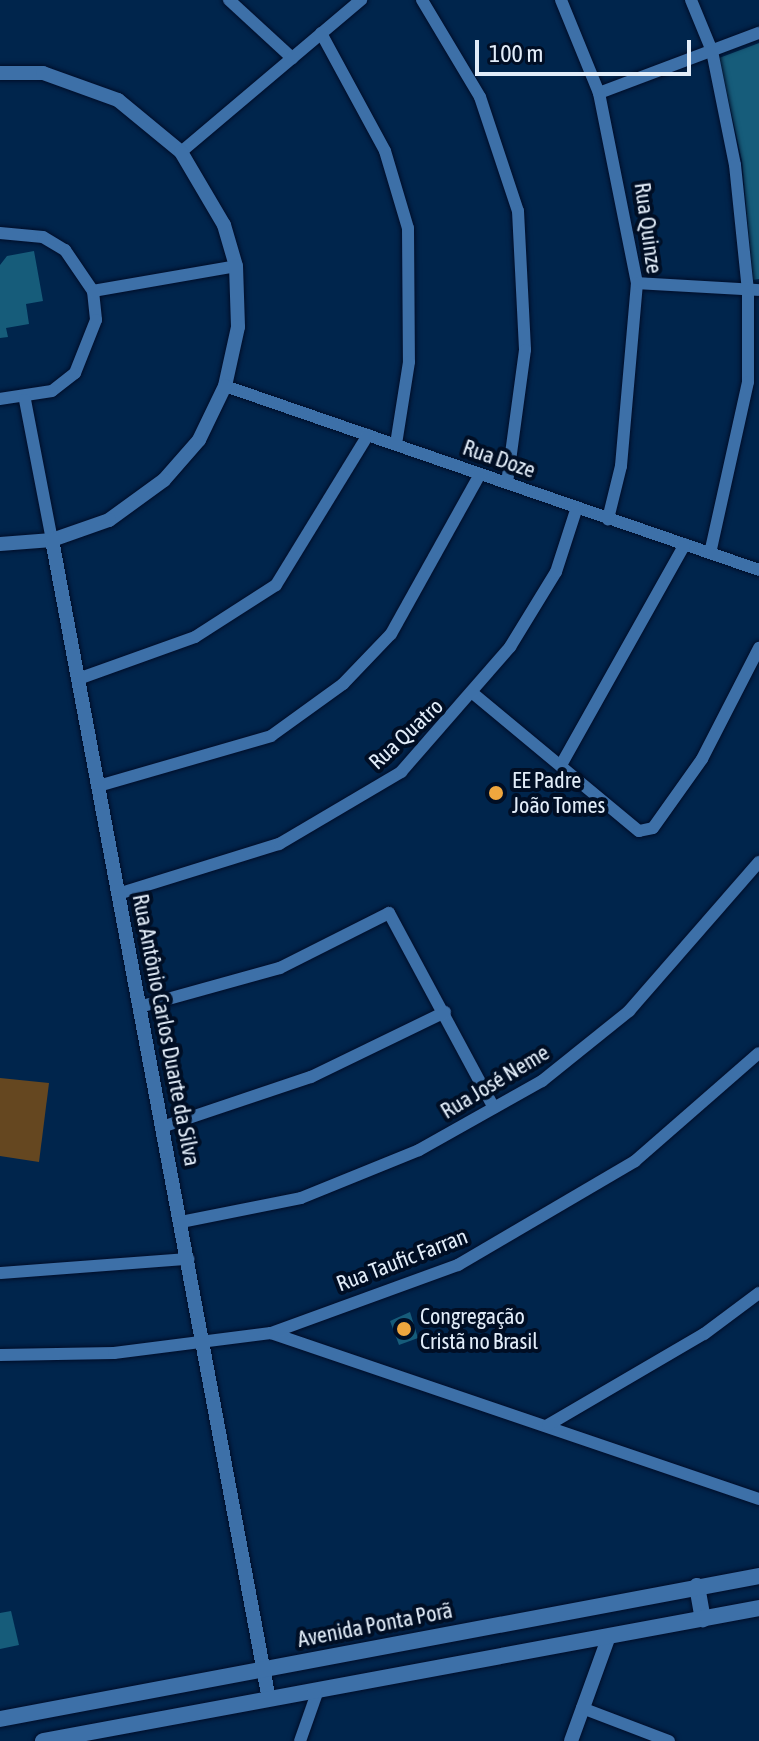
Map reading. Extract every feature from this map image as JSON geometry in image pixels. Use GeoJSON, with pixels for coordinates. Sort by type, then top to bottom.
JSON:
{"type":"FeatureCollection","features":[{"type":"Feature","properties":{"kind":"main road","name":"Avenida Ponta Porã"},"geometry":{"type":"LineString","coordinates":[[0,1719],[759,1576]]}},
{"type":"Feature","properties":{"kind":"main road"},"geometry":{"type":"LineString","coordinates":[[697,1586],[703,1619]]}},
{"type":"Feature","properties":{"kind":"main road"},"geometry":{"type":"LineString","coordinates":[[53,1709],[50,1740],[759,1608]]}},
{"type":"Feature","properties":{"kind":"street"},"geometry":{"type":"LineString","coordinates":[[229,0],[292,58]]}},
{"type":"Feature","properties":{"kind":"street"},"geometry":{"type":"LineString","coordinates":[[181,152],[361,0]]}},
{"type":"Feature","properties":{"kind":"street"},"geometry":{"type":"LineString","coordinates":[[422,0],[480,97],[518,211],[525,350],[507,483]]}},
{"type":"Feature","properties":{"kind":"street","name":"Rua Quinze"},"geometry":{"type":"LineString","coordinates":[[561,0],[599,93],[637,283],[621,466],[608,519]]}},
{"type":"Feature","properties":{"kind":"street"},"geometry":{"type":"LineString","coordinates":[[691,0],[712,51],[753,290],[748,382],[710,553]]}},
{"type":"Feature","properties":{"kind":"street"},"geometry":{"type":"LineString","coordinates":[[321,33],[385,151],[408,228],[409,362],[396,444]]}},
{"type":"Feature","properties":{"kind":"street"},"geometry":{"type":"LineString","coordinates":[[599,93],[759,33]]}},
{"type":"Feature","properties":{"kind":"street"},"geometry":{"type":"LineString","coordinates":[[0,73],[43,73],[118,100],[181,152],[206,186],[236,266],[238,327],[225,386],[199,440],[164,480],[109,520],[52,540],[0,544]]}},
{"type":"Feature","properties":{"kind":"street"},"geometry":{"type":"LineString","coordinates":[[0,233],[43,237],[65,250],[93,291],[96,320],[82,361],[52,391],[25,400],[0,399]]}},
{"type":"Feature","properties":{"kind":"street"},"geometry":{"type":"LineString","coordinates":[[93,291],[236,266]]}},
{"type":"Feature","properties":{"kind":"street"},"geometry":{"type":"LineString","coordinates":[[637,283],[753,290]]}},
{"type":"Feature","properties":{"kind":"street","name":"Rua Doze"},"geometry":{"type":"LineString","coordinates":[[225,386],[759,570]]}},
{"type":"Feature","properties":{"kind":"street","name":"Rua Antônio Carlos Duarte da Silva"},"geometry":{"type":"LineString","coordinates":[[25,400],[269,1699]]}},
{"type":"Feature","properties":{"kind":"street"},"geometry":{"type":"LineString","coordinates":[[78,679],[195,637],[276,585],[368,435]]}},
{"type":"Feature","properties":{"kind":"street"},"geometry":{"type":"LineString","coordinates":[[98,786],[271,736],[343,684],[391,634],[480,474]]}},
{"type":"Feature","properties":{"kind":"street","name":"Rua Quatro"},"geometry":{"type":"LineString","coordinates":[[118,894],[224,865],[337,815],[401,772],[475,695],[556,572],[577,507]]}},
{"type":"Feature","properties":{"kind":"street"},"geometry":{"type":"LineString","coordinates":[[561,765],[685,544]]}},
{"type":"Feature","properties":{"kind":"street"},"geometry":{"type":"LineString","coordinates":[[475,695],[561,765],[626,826],[653,828],[702,759],[759,648]]}},
{"type":"Feature","properties":{"kind":"street","name":"Rua José Neme"},"geometry":{"type":"LineString","coordinates":[[181,1222],[301,1198],[419,1150],[542,1081],[629,1011],[759,862]]}},
{"type":"Feature","properties":{"kind":"street"},"geometry":{"type":"LineString","coordinates":[[139,1007],[280,968],[389,913],[494,1108]]}},
{"type":"Feature","properties":{"kind":"street"},"geometry":{"type":"LineString","coordinates":[[162,1127],[311,1077],[445,1012]]}},
{"type":"Feature","properties":{"kind":"street","name":"Rua Taufic Farran"},"geometry":{"type":"LineString","coordinates":[[0,1355],[114,1353],[271,1333],[458,1265],[541,1221],[635,1161],[759,1053]]}},
{"type":"Feature","properties":{"kind":"street"},"geometry":{"type":"LineString","coordinates":[[0,1273],[188,1259]]}},
{"type":"Feature","properties":{"kind":"street"},"geometry":{"type":"LineString","coordinates":[[548,1425],[704,1334],[759,1293]]}},
{"type":"Feature","properties":{"kind":"street"},"geometry":{"type":"LineString","coordinates":[[271,1333],[759,1499]]}},
{"type":"Feature","properties":{"kind":"street"},"geometry":{"type":"LineString","coordinates":[[571,1741],[609,1636]]}},
{"type":"Feature","properties":{"kind":"street"},"geometry":{"type":"LineString","coordinates":[[300,1741],[318,1690]]}},
{"type":"Feature","properties":{"kind":"street"},"geometry":{"type":"LineString","coordinates":[[582,1708],[669,1741]]}},
{"type":"Feature","properties":{"kind":"shaded area"},"geometry":{"type":"Polygon","coordinates":[[[0,1078],[49,1083],[39,1162],[0,1156],[0,1078]]]}},
{"type":"Feature","properties":{"kind":"building"},"geometry":{"type":"Polygon","coordinates":[[[759,43],[759,279],[753,280],[742,161],[719,58],[759,43]]]}},
{"type":"Feature","properties":{"kind":"building"},"geometry":{"type":"Polygon","coordinates":[[[34,251],[43,301],[26,304],[29,324],[6,328],[8,337],[0,338],[0,265],[7,256],[34,251]]]}},
{"type":"Feature","properties":{"kind":"building","name":"Congregação Cristã no Brasil"},"geometry":{"type":"Polygon","coordinates":[[[410,1312],[418,1338],[399,1345],[390,1321],[410,1312]]]}},
{"type":"Feature","properties":{"kind":"building"},"geometry":{"type":"Polygon","coordinates":[[[11,1611],[19,1645],[0,1649],[0,1613],[11,1611]]]}},
{"type":"Feature","properties":{"kind":"place","name":"EE Padre João Tomes"},"geometry":{"type":"Point","coordinates":[496,793]}},
{"type":"Feature","properties":{"kind":"place","name":"Congregação Cristã no Brasil"},"geometry":{"type":"Point","coordinates":[404,1329]}}]}
